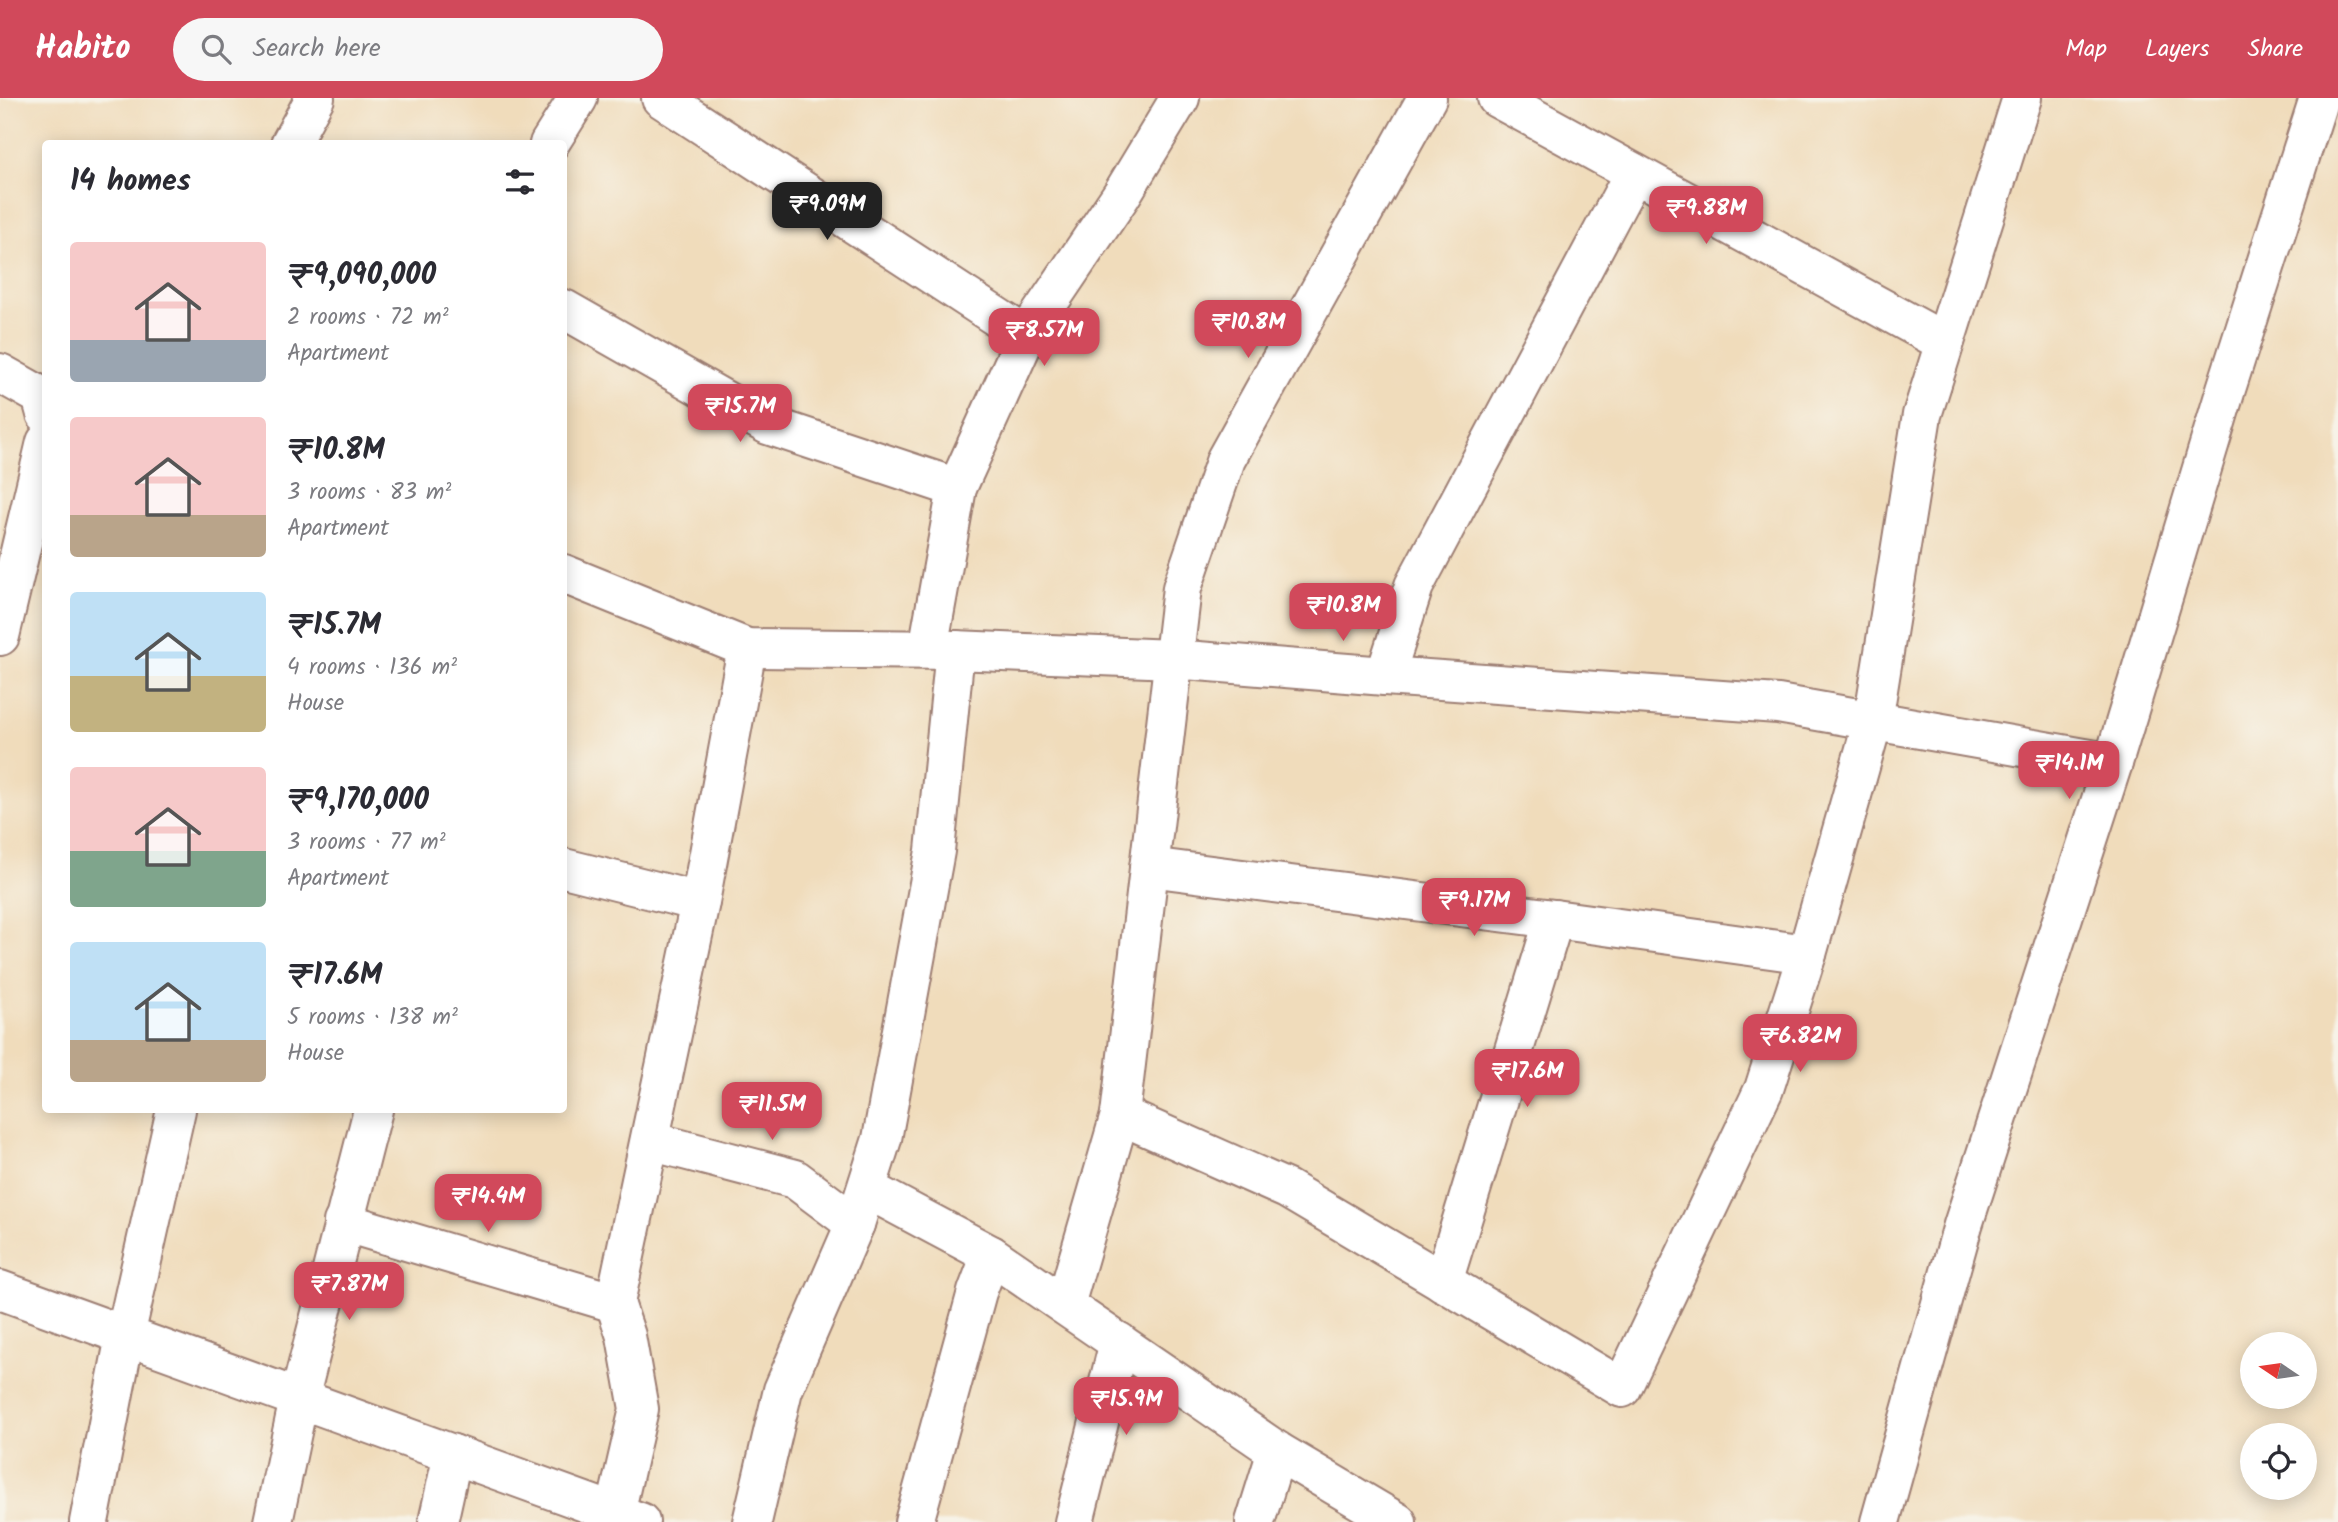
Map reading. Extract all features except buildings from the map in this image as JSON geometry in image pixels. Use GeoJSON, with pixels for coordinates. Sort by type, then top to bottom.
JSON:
{"type":"FeatureCollection","features":[{"type":"Feature","properties":{"kind":"street"},"geometry":{"type":"LineString","coordinates":[[292,140],[315,98]]}},
{"type":"Feature","properties":{"kind":"street"},"geometry":{"type":"LineString","coordinates":[[552,140],[578,98]]}},
{"type":"Feature","properties":{"kind":"street"},"geometry":{"type":"LineString","coordinates":[[661,98],[1026,336]]}},
{"type":"Feature","properties":{"kind":"street"},"geometry":{"type":"LineString","coordinates":[[752,1522],[783,1390],[861,1206],[882,1139],[935,852],[941,649],[957,488],[1026,336],[1122,194],[1180,98]]}},
{"type":"Feature","properties":{"kind":"street"},"geometry":{"type":"LineString","coordinates":[[1065,1305],[1121,1115],[1182,588],[1226,459],[1427,98]]}},
{"type":"Feature","properties":{"kind":"street"},"geometry":{"type":"LineString","coordinates":[[1497,98],[1944,342]]}},
{"type":"Feature","properties":{"kind":"street"},"geometry":{"type":"LineString","coordinates":[[1121,1115],[1287,1189],[1622,1388],[1763,1089],[1807,954],[1873,720],[1922,415],[2022,98]]}},
{"type":"Feature","properties":{"kind":"street"},"geometry":{"type":"LineString","coordinates":[[1880,1522],[1963,1225],[2113,763],[2222,402],[2319,98]]}},
{"type":"Feature","properties":{"kind":"street"},"geometry":{"type":"LineString","coordinates":[[1385,677],[1414,586],[1634,173]]}},
{"type":"Feature","properties":{"kind":"street"},"geometry":{"type":"LineString","coordinates":[[567,311],[768,425],[957,488]]}},
{"type":"Feature","properties":{"kind":"street"},"geometry":{"type":"LineString","coordinates":[[0,373],[42,400]]}},
{"type":"Feature","properties":{"kind":"street"},"geometry":{"type":"LineString","coordinates":[[0,636],[42,459]]}},
{"type":"Feature","properties":{"kind":"street"},"geometry":{"type":"LineString","coordinates":[[567,575],[747,648],[941,649],[1173,659],[1385,677],[1778,704],[2113,763]]}},
{"type":"Feature","properties":{"kind":"street"},"geometry":{"type":"LineString","coordinates":[[0,1290],[453,1454],[623,1519],[639,1409],[626,1336],[615,1303],[700,902],[747,648]]}},
{"type":"Feature","properties":{"kind":"street"},"geometry":{"type":"LineString","coordinates":[[1149,867],[1807,954]]}},
{"type":"Feature","properties":{"kind":"street"},"geometry":{"type":"LineString","coordinates":[[567,869],[700,902]]}},
{"type":"Feature","properties":{"kind":"street"},"geometry":{"type":"LineString","coordinates":[[1443,1282],[1554,919]]}},
{"type":"Feature","properties":{"kind":"street"},"geometry":{"type":"LineString","coordinates":[[89,1522],[125,1336],[175,1113]]}},
{"type":"Feature","properties":{"kind":"street"},"geometry":{"type":"LineString","coordinates":[[272,1522],[299,1399],[372,1113]]}},
{"type":"Feature","properties":{"kind":"street"},"geometry":{"type":"LineString","coordinates":[[650,1141],[795,1179],[991,1255],[1277,1451],[1397,1522]]}},
{"type":"Feature","properties":{"kind":"street"},"geometry":{"type":"LineString","coordinates":[[343,1222],[615,1303]]}},
{"type":"Feature","properties":{"kind":"street"},"geometry":{"type":"LineString","coordinates":[[914,1522],[977,1293],[991,1255]]}},
{"type":"Feature","properties":{"kind":"street"},"geometry":{"type":"LineString","coordinates":[[1074,1522],[1119,1342]]}},
{"type":"Feature","properties":{"kind":"street"},"geometry":{"type":"LineString","coordinates":[[1255,1522],[1277,1451]]}},
{"type":"Feature","properties":{"kind":"street"},"geometry":{"type":"LineString","coordinates":[[438,1522],[453,1454]]}}]}
